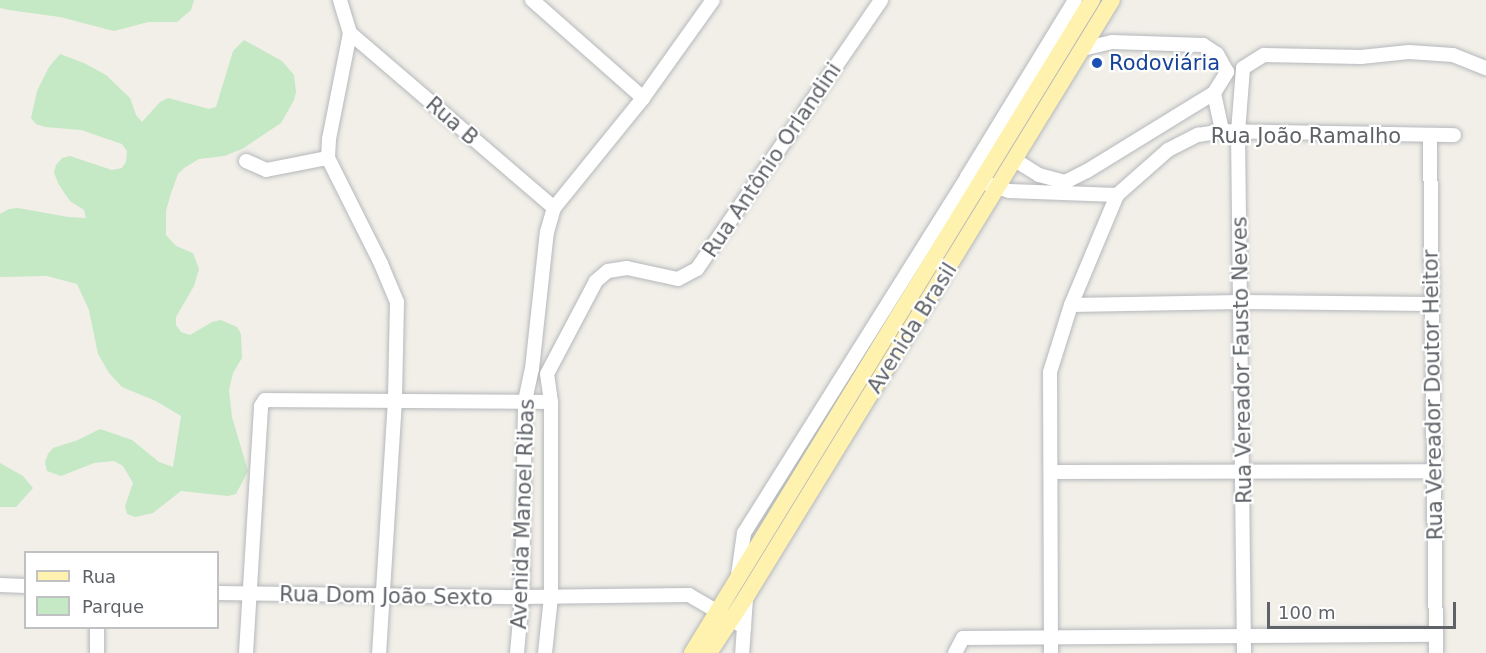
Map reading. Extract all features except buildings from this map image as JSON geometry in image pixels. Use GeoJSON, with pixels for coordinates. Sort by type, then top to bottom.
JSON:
{"type":"FeatureCollection","features":[{"type":"Feature","properties":{"kind":"main road","name":"Avenida Brasil"},"geometry":{"type":"LineString","coordinates":[[692,653],[731,619],[738,578],[966,209],[973,179],[1075,10],[1101,2],[1096,27],[746,597],[709,653]]}},
{"type":"Feature","properties":{"kind":"main road"},"geometry":{"type":"LineString","coordinates":[[966,209],[978,221]]}},
{"type":"Feature","properties":{"kind":"street"},"geometry":{"type":"LineString","coordinates":[[340,0],[350,33],[329,139],[328,158],[381,264],[397,302],[395,400],[379,653]]}},
{"type":"Feature","properties":{"kind":"street"},"geometry":{"type":"LineString","coordinates":[[532,0],[643,98]]}},
{"type":"Feature","properties":{"kind":"street","name":"Avenida Manoel Ribas"},"geometry":{"type":"LineString","coordinates":[[517,653],[522,597],[525,401],[532,369],[547,232],[554,208],[643,98],[713,0]]}},
{"type":"Feature","properties":{"kind":"street","name":"Rua Antônio Orlandini"},"geometry":{"type":"LineString","coordinates":[[547,374],[596,281],[608,271],[627,268],[678,279],[697,269],[881,0]]}},
{"type":"Feature","properties":{"kind":"street"},"geometry":{"type":"LineString","coordinates":[[1015,160],[1039,176],[1065,182],[1087,171],[1214,93],[1227,72],[1217,54],[1203,45],[1112,42],[1087,48],[1096,27],[1075,10]]}},
{"type":"Feature","properties":{"kind":"street","name":"Rua B"},"geometry":{"type":"LineString","coordinates":[[350,33],[554,208]]}},
{"type":"Feature","properties":{"kind":"street","name":"Rua Vereador Fausto Neves"},"geometry":{"type":"LineString","coordinates":[[1244,653],[1242,302],[1238,132],[1243,68],[1264,56],[1361,57],[1409,52],[1453,56],[1486,69]]}},
{"type":"Feature","properties":{"kind":"street"},"geometry":{"type":"LineString","coordinates":[[1214,93],[1222,131]]}},
{"type":"Feature","properties":{"kind":"street","name":"Rua João Ramalho"},"geometry":{"type":"LineString","coordinates":[[1117,195],[1168,150],[1198,135],[1222,131],[1430,137],[1454,135]]}},
{"type":"Feature","properties":{"kind":"street","name":"Rua Vereador Doutor Heitor"},"geometry":{"type":"LineString","coordinates":[[1430,137],[1436,653]]}},
{"type":"Feature","properties":{"kind":"street"},"geometry":{"type":"LineString","coordinates":[[246,162],[266,170],[328,158]]}},
{"type":"Feature","properties":{"kind":"street"},"geometry":{"type":"LineString","coordinates":[[746,597],[738,578],[744,533],[973,179],[997,189],[1068,195],[1117,195],[1071,305],[1050,372],[1051,653]]}},
{"type":"Feature","properties":{"kind":"street"},"geometry":{"type":"LineString","coordinates":[[1071,305],[1242,302],[1432,304]]}},
{"type":"Feature","properties":{"kind":"street"},"geometry":{"type":"LineString","coordinates":[[246,653],[261,406],[265,400],[551,402],[547,374],[532,369]]}},
{"type":"Feature","properties":{"kind":"street","name":"Avenida Manoel Ribas"},"geometry":{"type":"LineString","coordinates":[[545,653],[551,597],[551,402]]}},
{"type":"Feature","properties":{"kind":"street"},"geometry":{"type":"LineString","coordinates":[[1051,472],[1434,471]]}},
{"type":"Feature","properties":{"kind":"street"},"geometry":{"type":"LineString","coordinates":[[0,585],[24,586]]}},
{"type":"Feature","properties":{"kind":"street","name":"Rua Dom João Sexto"},"geometry":{"type":"LineString","coordinates":[[219,593],[522,597],[689,595],[731,619]]}},
{"type":"Feature","properties":{"kind":"street"},"geometry":{"type":"LineString","coordinates":[[731,619],[742,653]]}},
{"type":"Feature","properties":{"kind":"street"},"geometry":{"type":"LineString","coordinates":[[97,629],[97,653]]}},
{"type":"Feature","properties":{"kind":"street"},"geometry":{"type":"LineString","coordinates":[[956,653],[963,638],[1436,635]]}},
{"type":"Feature","properties":{"kind":"green space"},"geometry":{"type":"Polygon","coordinates":[[[0,0],[194,0],[191,10],[177,22],[148,22],[114,31],[60,17],[0,8],[0,0]]]}},
{"type":"Feature","properties":{"kind":"green space"},"geometry":{"type":"Polygon","coordinates":[[[244,40],[282,61],[294,75],[296,92],[294,100],[281,123],[242,149],[224,156],[199,159],[178,174],[166,211],[166,235],[176,246],[193,253],[199,269],[194,286],[176,317],[176,325],[181,332],[190,335],[212,322],[221,320],[237,327],[241,334],[242,358],[233,373],[229,390],[232,417],[248,471],[236,494],[228,496],[181,491],[153,513],[135,517],[127,514],[125,506],[133,483],[123,466],[114,461],[94,463],[61,476],[47,471],[45,462],[48,454],[53,448],[78,440],[100,429],[132,440],[159,462],[173,467],[181,416],[156,401],[122,387],[109,373],[98,354],[89,310],[77,284],[47,276],[0,277],[0,214],[9,209],[18,208],[86,218],[84,210],[70,201],[59,185],[54,173],[56,165],[62,158],[70,156],[112,170],[122,168],[126,162],[127,151],[122,144],[81,130],[45,127],[36,124],[31,118],[37,91],[49,67],[60,54],[106,75],[130,98],[136,115],[142,122],[160,102],[168,98],[209,109],[216,107],[233,51],[244,40]]]}},
{"type":"Feature","properties":{"kind":"green space"},"geometry":{"type":"Polygon","coordinates":[[[0,463],[23,476],[33,488],[16,507],[0,507],[0,463]]]}},
{"type":"Feature","properties":{"kind":"place","name":"Rodoviária"},"geometry":{"type":"Point","coordinates":[1097,63]}}]}
